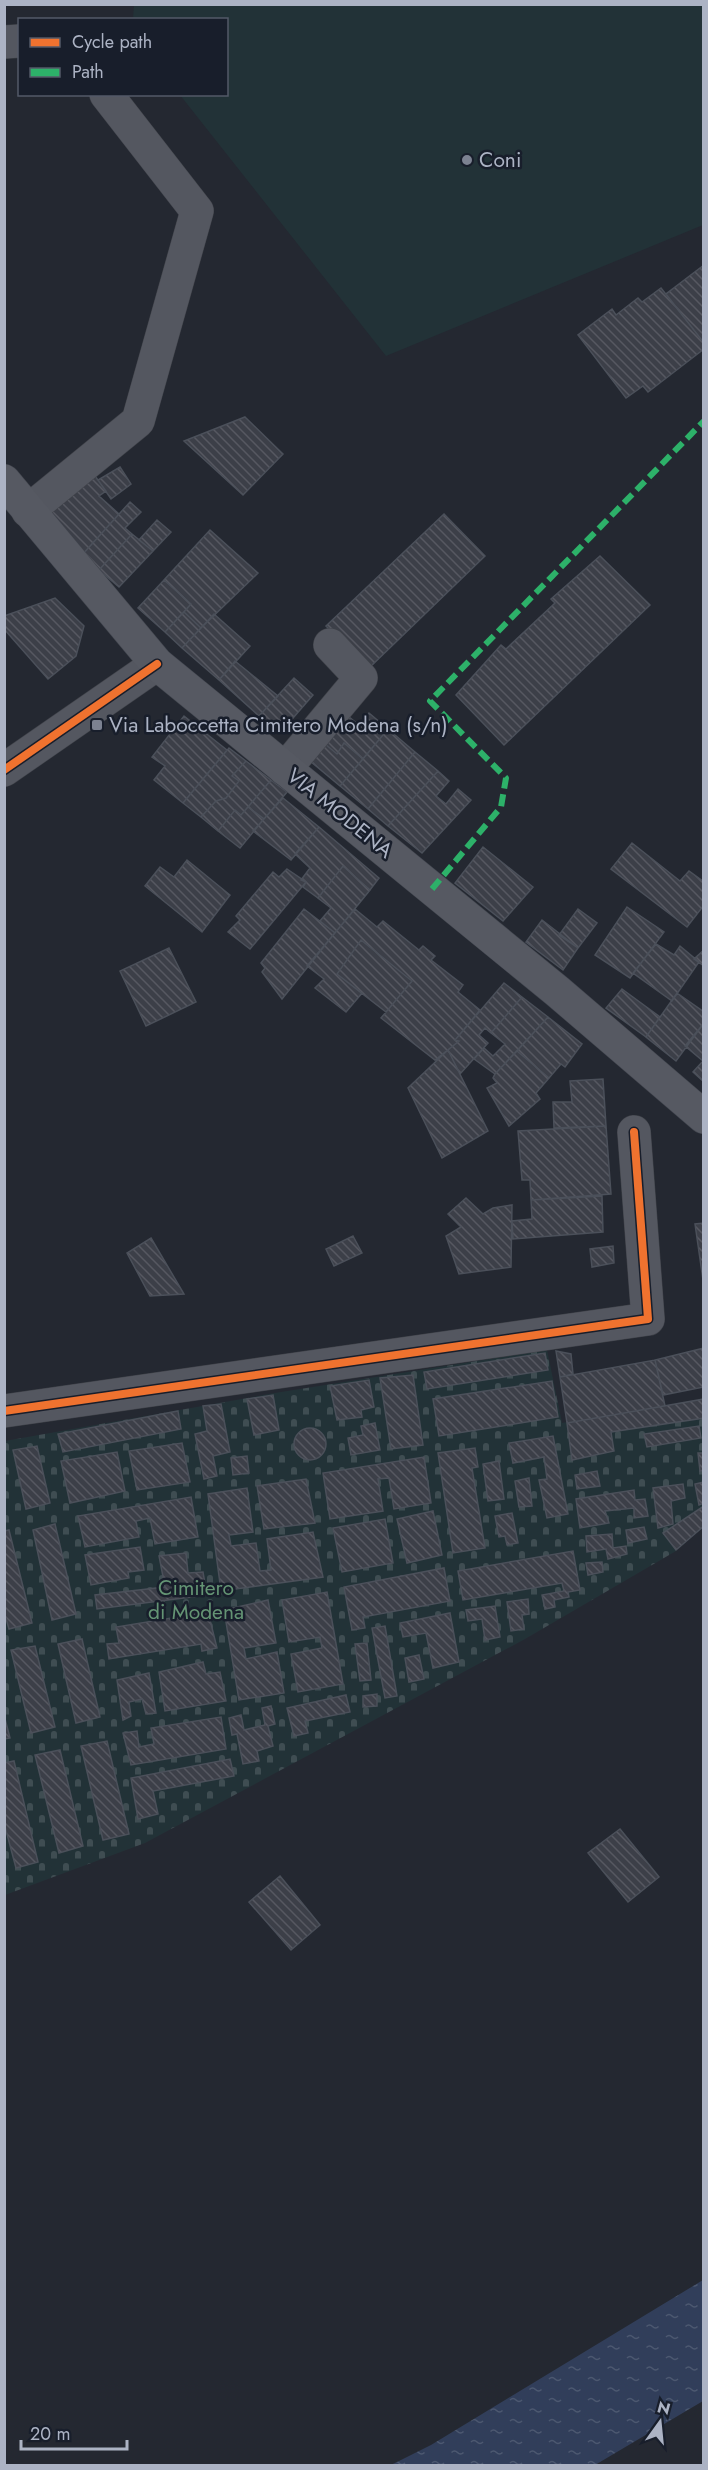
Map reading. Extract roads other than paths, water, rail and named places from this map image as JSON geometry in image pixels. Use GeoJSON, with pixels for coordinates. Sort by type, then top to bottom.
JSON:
{"type":"FeatureCollection","features":[{"type":"Feature","properties":{"kind":"main road","name":"VIA MODENA"},"geometry":{"type":"LineString","coordinates":[[12,496],[157,664],[557,991],[704,1117]]}},
{"type":"Feature","properties":{"kind":"street"},"geometry":{"type":"LineString","coordinates":[[12,496],[138,421],[197,211],[108,96]]}},
{"type":"Feature","properties":{"kind":"street"},"geometry":{"type":"LineString","coordinates":[[285,769],[361,678],[330,645]]}},
{"type":"Feature","properties":{"kind":"street"},"geometry":{"type":"LineString","coordinates":[[4,770],[157,664]]}},
{"type":"Feature","properties":{"kind":"street"},"geometry":{"type":"LineString","coordinates":[[4,1411],[648,1319],[634,1132]]}},
{"type":"Feature","properties":{"kind":"water"},"geometry":{"type":"Polygon","coordinates":[[[703,2280],[703,2401],[595,2465],[391,2465],[431,2445],[703,2280]]]}},
{"type":"Feature","properties":{"kind":"place","name":"Coni"},"geometry":{"type":"Point","coordinates":[467,160]}},
{"type":"Feature","properties":{"kind":"place","name":"Via Laboccetta Cimitero Modena (s/n)"},"geometry":{"type":"Point","coordinates":[97,725]}},
{"type":"Feature","properties":{"kind":"park label","name":"Cimitero di Modena"},"geometry":{"type":"Point","coordinates":[196,1600]}}]}
